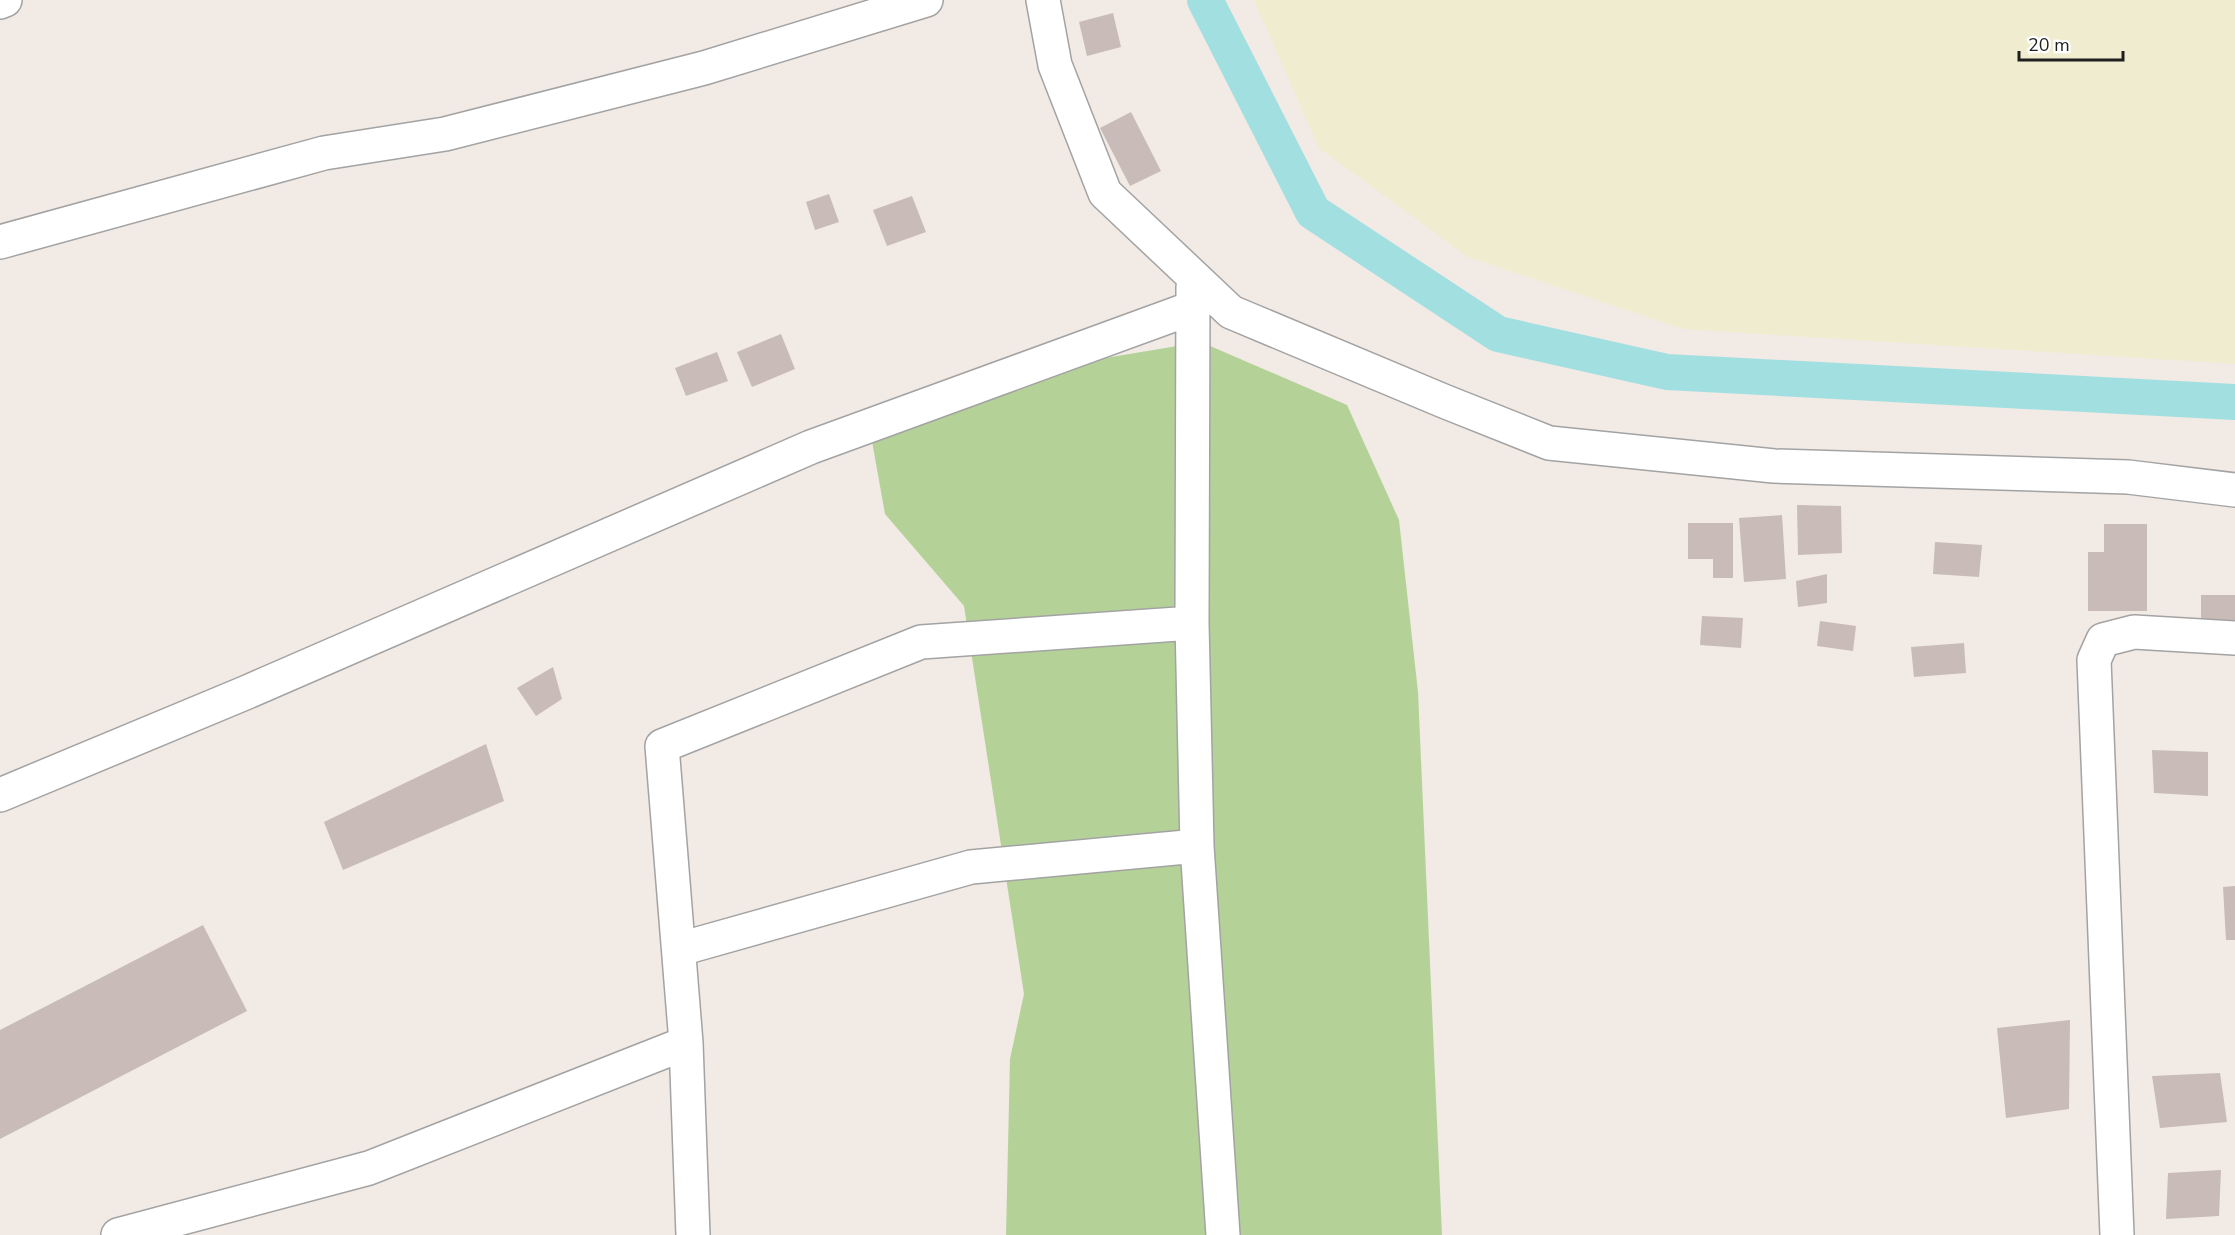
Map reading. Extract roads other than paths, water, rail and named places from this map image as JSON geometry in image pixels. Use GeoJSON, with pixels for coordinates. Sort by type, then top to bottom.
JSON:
{"type":"FeatureCollection","features":[{"type":"Feature","properties":{"kind":"street"},"geometry":{"type":"LineString","coordinates":[[0,2],[5,0]]}},
{"type":"Feature","properties":{"kind":"street"},"geometry":{"type":"LineString","coordinates":[[0,242],[324,153],[445,134],[704,68],[926,0]]}},
{"type":"Feature","properties":{"kind":"street"},"geometry":{"type":"LineString","coordinates":[[1042,0],[1054,65],[1106,193],[1193,292],[1231,312],[1549,443],[1774,466],[2128,477],[2235,490]]}},
{"type":"Feature","properties":{"kind":"street"},"geometry":{"type":"LineString","coordinates":[[1193,292],[1192,623],[1197,846],[1223,1235]]}},
{"type":"Feature","properties":{"kind":"street"},"geometry":{"type":"LineString","coordinates":[[0,795],[245,693],[811,447],[1193,292]]}},
{"type":"Feature","properties":{"kind":"street"},"geometry":{"type":"LineString","coordinates":[[693,1235],[686,1043],[662,746],[921,642],[1192,623]]}},
{"type":"Feature","properties":{"kind":"street"},"geometry":{"type":"LineString","coordinates":[[2117,1235],[2094,660],[2103,640],[2134,632],[2235,638]]}},
{"type":"Feature","properties":{"kind":"street"},"geometry":{"type":"LineString","coordinates":[[680,949],[971,867],[1197,846]]}},
{"type":"Feature","properties":{"kind":"street"},"geometry":{"type":"LineString","coordinates":[[118,1235],[369,1168],[686,1043]]}},
{"type":"Feature","properties":{"kind":"waterway"},"geometry":{"type":"LineString","coordinates":[[1205,0],[1313,212],[1498,334],[1667,372],[2235,402]]}}]}
